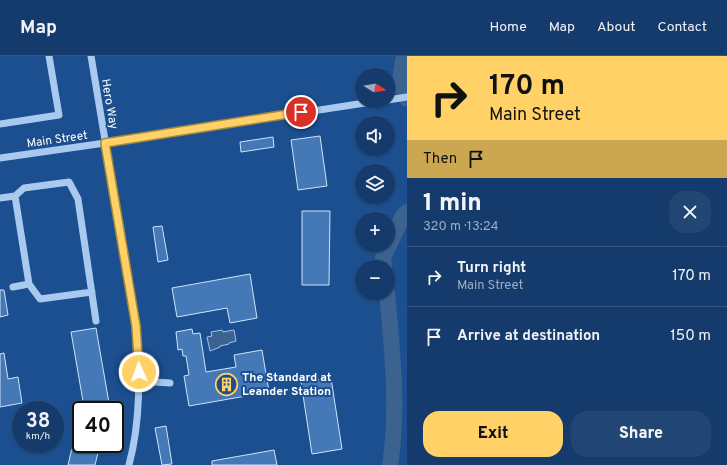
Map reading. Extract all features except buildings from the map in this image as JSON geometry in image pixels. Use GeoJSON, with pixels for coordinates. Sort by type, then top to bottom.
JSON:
{"type":"FeatureCollection","features":[{"type":"Feature","properties":{"kind":"street"},"geometry":{"type":"LineString","coordinates":[[0,124],[59,115],[49,56]]}},
{"type":"Feature","properties":{"kind":"street","name":"Hero Way"},"geometry":{"type":"LineString","coordinates":[[91,56],[136,326],[139,381],[133,452],[129,465]]}},
{"type":"Feature","properties":{"kind":"street"},"geometry":{"type":"LineString","coordinates":[[395,99],[407,96]]}},
{"type":"Feature","properties":{"kind":"street","name":"Main Street"},"geometry":{"type":"LineString","coordinates":[[0,158],[355,105]]}},
{"type":"Feature","properties":{"kind":"street"},"geometry":{"type":"LineString","coordinates":[[0,198],[15,196],[24,188],[69,182],[78,199],[96,321]]}},
{"type":"Feature","properties":{"kind":"street"},"geometry":{"type":"LineString","coordinates":[[15,196],[29,284],[40,299],[92,292]]}},
{"type":"Feature","properties":{"kind":"street"},"geometry":{"type":"LineString","coordinates":[[13,287],[29,284]]}},
{"type":"Feature","properties":{"kind":"street"},"geometry":{"type":"LineString","coordinates":[[139,381],[170,382]]}},
{"type":"Feature","properties":{"kind":"water"},"geometry":{"type":"Polygon","coordinates":[[[222,330],[223,332],[234,330],[236,341],[210,351],[207,337],[212,336],[211,332],[222,330]]]}},
{"type":"Feature","properties":{"kind":"waterway"},"geometry":{"type":"LineString","coordinates":[[406,56],[403,60],[400,81],[407,99]]}},
{"type":"Feature","properties":{"kind":"waterway"},"geometry":{"type":"LineString","coordinates":[[383,260],[403,216],[407,212]]}},
{"type":"Feature","properties":{"kind":"waterway"},"geometry":{"type":"LineString","coordinates":[[388,300],[394,379],[393,444],[390,465]]}},
{"type":"Feature","properties":{"kind":"place","name":"The Standard at Leander Station"},"geometry":{"type":"Point","coordinates":[226,384]}},
{"type":"Feature","properties":{"kind":"route"},"geometry":{"type":"LineString","coordinates":[[139,372],[136,326],[105,143],[301,112]]}}]}
